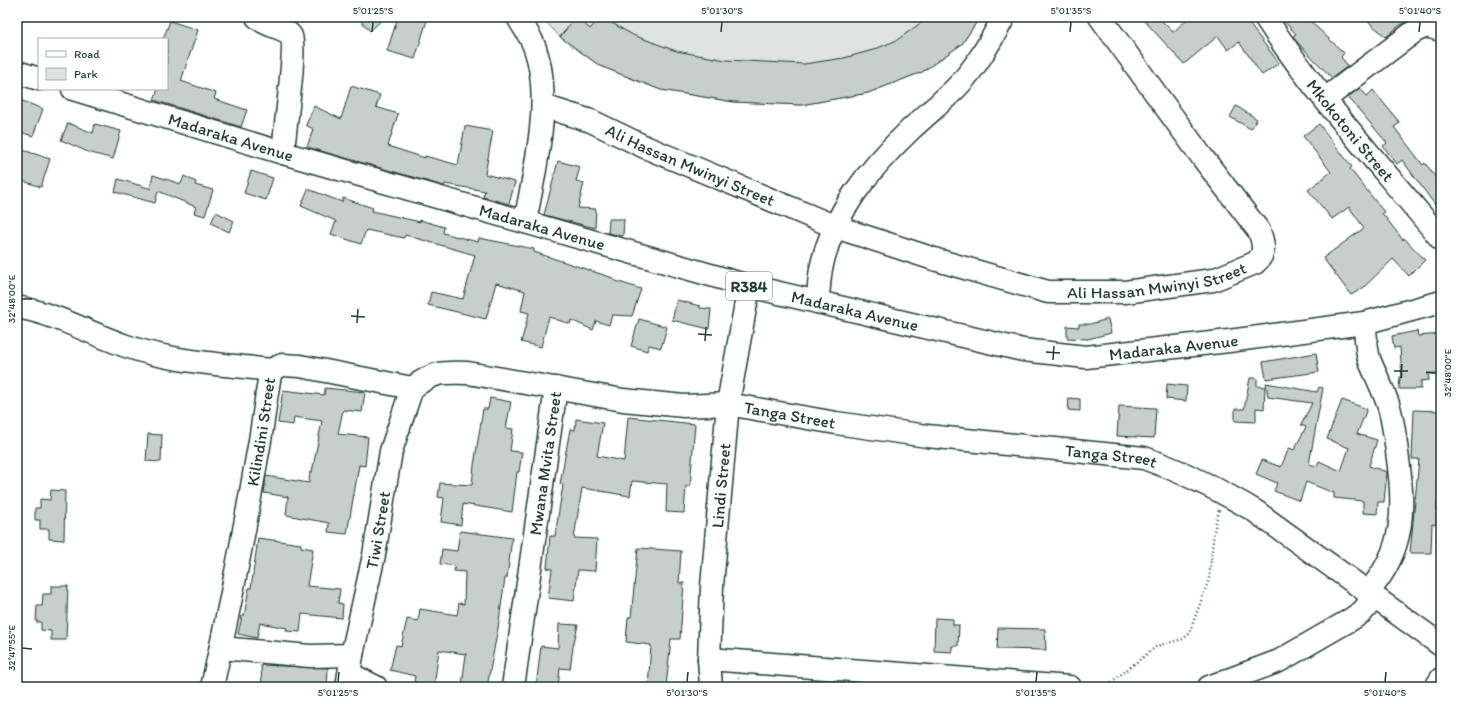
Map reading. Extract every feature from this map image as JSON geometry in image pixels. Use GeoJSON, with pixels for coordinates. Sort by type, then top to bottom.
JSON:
{"type":"FeatureCollection","features":[{"type":"Feature","properties":{"kind":"street"},"geometry":{"type":"LineString","coordinates":[[257,17],[268,26],[285,31],[291,36],[293,44],[292,76],[283,153]]}},
{"type":"Feature","properties":{"kind":"street"},"geometry":{"type":"LineString","coordinates":[[518,17],[532,41],[540,71],[543,106],[526,222]]}},
{"type":"Feature","properties":{"kind":"street"},"geometry":{"type":"LineString","coordinates":[[817,302],[821,268],[836,227],[858,186],[908,132],[957,87],[976,65],[1004,17]]}},
{"type":"Feature","properties":{"kind":"street","name":"Ali Hassan Mwinyi Street"},"geometry":{"type":"LineString","coordinates":[[543,106],[591,121],[645,147],[836,227],[937,260],[1048,292],[1125,292],[1212,280],[1255,263],[1260,259],[1263,252],[1263,241],[1259,231],[1202,157],[1100,17]]}},
{"type":"Feature","properties":{"kind":"street","name":"Mkokotoni Street"},"geometry":{"type":"LineString","coordinates":[[1265,17],[1278,38],[1325,99],[1441,239]]}},
{"type":"Feature","properties":{"kind":"street"},"geometry":{"type":"LineString","coordinates":[[1325,99],[1415,30],[1426,26],[1441,30]]}},
{"type":"Feature","properties":{"kind":"street"},"geometry":{"type":"LineString","coordinates":[[17,72],[38,79]]}},
{"type":"Feature","properties":{"kind":"street","name":"Madaraka Avenue"},"geometry":{"type":"LineString","coordinates":[[76,90],[283,153],[749,286],[1023,350],[1086,357],[1229,341],[1364,323],[1441,302]]}},
{"type":"Feature","properties":{"kind":"street","name":"Lindi Street"},"geometry":{"type":"LineString","coordinates":[[711,687],[708,659],[712,586],[728,404],[749,286]]}},
{"type":"Feature","properties":{"kind":"street"},"geometry":{"type":"LineString","coordinates":[[17,307],[42,312],[127,346],[156,354],[196,361],[271,370]]}},
{"type":"Feature","properties":{"kind":"street"},"geometry":{"type":"LineString","coordinates":[[1209,687],[1280,661],[1362,612],[1389,562],[1396,545],[1403,506],[1400,473],[1390,412],[1369,357],[1364,323]]}},
{"type":"Feature","properties":{"kind":"street","name":"Kilindini Street"},"geometry":{"type":"LineString","coordinates":[[212,687],[246,519],[271,370],[282,365],[300,366],[412,388]]}},
{"type":"Feature","properties":{"kind":"street"},"geometry":{"type":"LineString","coordinates":[[412,388],[430,375],[445,372],[468,373],[556,388]]}},
{"type":"Feature","properties":{"kind":"street","name":"Tiwi Street"},"geometry":{"type":"LineString","coordinates":[[349,672],[374,555],[391,451],[412,388]]}},
{"type":"Feature","properties":{"kind":"street","name":"Mwana Mvita Street"},"geometry":{"type":"LineString","coordinates":[[513,687],[556,388],[623,400],[684,406],[728,404]]}},
{"type":"Feature","properties":{"kind":"street","name":"Tanga Street"},"geometry":{"type":"LineString","coordinates":[[728,404],[836,423],[927,436],[1081,453],[1132,456],[1144,458],[1171,467],[1223,492],[1255,511],[1441,645]]}},
{"type":"Feature","properties":{"kind":"street"},"geometry":{"type":"LineString","coordinates":[[221,648],[310,656],[349,672],[376,687]]}},
{"type":"Feature","properties":{"kind":"street"},"geometry":{"type":"LineString","coordinates":[[708,659],[1070,687]]}},
{"type":"Feature","properties":{"kind":"street"},"geometry":{"type":"LineString","coordinates":[[1436,687],[1441,680]]}},
{"type":"Feature","properties":{"kind":"path"},"geometry":{"type":"LineString","coordinates":[[1105,687],[1150,650],[1157,646],[1183,638],[1189,634],[1209,579],[1214,531],[1223,492]]}},
{"type":"Feature","properties":{"kind":"green space"},"geometry":{"type":"Polygon","coordinates":[[[541,17],[980,17],[962,44],[922,72],[868,93],[801,105],[734,102],[661,90],[600,66],[560,37],[541,17]]]}},
{"type":"Feature","properties":{"kind":"building"},"geometry":{"type":"Polygon","coordinates":[[[357,17],[385,17],[370,31],[357,17]]]}},
{"type":"Feature","properties":{"kind":"building"},"geometry":{"type":"Polygon","coordinates":[[[398,17],[428,17],[415,59],[387,51],[398,17]]]}},
{"type":"Feature","properties":{"kind":"building"},"geometry":{"type":"Polygon","coordinates":[[[576,17],[590,29],[601,17],[633,35],[676,51],[726,60],[804,64],[844,58],[873,50],[897,40],[929,17],[980,17],[962,44],[922,72],[868,93],[801,105],[734,102],[661,90],[600,66],[560,37],[576,17]]]}},
{"type":"Feature","properties":{"kind":"building"},"geometry":{"type":"Polygon","coordinates":[[[1141,17],[1158,17],[1173,32],[1190,17],[1244,17],[1279,63],[1262,75],[1239,42],[1228,50],[1218,36],[1184,64],[1141,17]]]}},
{"type":"Feature","properties":{"kind":"building"},"geometry":{"type":"Polygon","coordinates":[[[1280,17],[1306,17],[1344,53],[1341,57],[1348,66],[1332,78],[1296,41],[1293,36],[1296,34],[1280,17]]]}},
{"type":"Feature","properties":{"kind":"building"},"geometry":{"type":"Polygon","coordinates":[[[1363,17],[1416,17],[1399,26],[1386,37],[1363,17]]]}},
{"type":"Feature","properties":{"kind":"building"},"geometry":{"type":"Polygon","coordinates":[[[170,21],[198,30],[181,81],[216,93],[214,99],[247,110],[241,127],[154,100],[158,90],[168,90],[168,38],[163,38],[170,21]]]}},
{"type":"Feature","properties":{"kind":"building"},"geometry":{"type":"Polygon","coordinates":[[[351,86],[380,95],[376,107],[398,114],[388,146],[425,158],[425,156],[458,165],[465,126],[493,131],[485,174],[515,182],[509,204],[483,197],[485,191],[445,184],[444,186],[307,147],[313,129],[306,125],[314,106],[341,119],[351,86]]]}},
{"type":"Feature","properties":{"kind":"building"},"geometry":{"type":"Polygon","coordinates":[[[1360,88],[1367,96],[1373,90],[1400,123],[1394,127],[1423,165],[1425,163],[1441,184],[1441,213],[1402,160],[1397,164],[1383,146],[1387,143],[1348,97],[1360,88]]]}},
{"type":"Feature","properties":{"kind":"building"},"geometry":{"type":"Polygon","coordinates":[[[20,100],[43,109],[33,136],[17,131],[17,108],[20,100]]]}},
{"type":"Feature","properties":{"kind":"building"},"geometry":{"type":"Polygon","coordinates":[[[1236,106],[1257,119],[1251,129],[1230,117],[1236,106]]]}},
{"type":"Feature","properties":{"kind":"building"},"geometry":{"type":"Polygon","coordinates":[[[68,123],[93,133],[95,124],[121,131],[113,159],[88,152],[61,140],[68,123]]]}},
{"type":"Feature","properties":{"kind":"building"},"geometry":{"type":"Polygon","coordinates":[[[1319,124],[1352,167],[1350,169],[1384,212],[1382,213],[1403,240],[1404,238],[1425,260],[1409,276],[1393,259],[1363,288],[1351,295],[1323,258],[1364,228],[1349,207],[1332,219],[1308,190],[1331,172],[1303,136],[1319,124]]]}},
{"type":"Feature","properties":{"kind":"building"},"geometry":{"type":"Polygon","coordinates":[[[17,148],[50,159],[41,187],[17,179],[17,148]]]}},
{"type":"Feature","properties":{"kind":"building"},"geometry":{"type":"Polygon","coordinates":[[[558,161],[580,167],[576,181],[584,183],[578,208],[596,209],[595,228],[544,215],[558,161]]]}},
{"type":"Feature","properties":{"kind":"building"},"geometry":{"type":"Polygon","coordinates":[[[251,171],[273,178],[266,200],[244,193],[251,171]]]}},
{"type":"Feature","properties":{"kind":"building"},"geometry":{"type":"Polygon","coordinates":[[[153,175],[181,184],[184,176],[196,182],[195,185],[213,190],[205,216],[194,213],[196,207],[158,191],[155,203],[115,192],[118,179],[152,189],[150,188],[153,175]]]}},
{"type":"Feature","properties":{"kind":"building"},"geometry":{"type":"Polygon","coordinates":[[[308,189],[342,202],[343,198],[373,208],[372,211],[420,222],[420,220],[444,227],[443,233],[478,242],[479,238],[534,249],[534,252],[613,278],[613,280],[641,289],[632,316],[612,315],[609,325],[596,321],[593,330],[571,320],[570,324],[549,317],[541,347],[521,342],[529,313],[521,311],[525,291],[496,283],[486,319],[428,305],[431,292],[463,299],[475,255],[405,235],[404,238],[366,230],[361,244],[331,234],[336,221],[301,206],[308,189]]]}},
{"type":"Feature","properties":{"kind":"building"},"geometry":{"type":"Polygon","coordinates":[[[216,212],[234,221],[229,232],[211,223],[216,212]]]}},
{"type":"Feature","properties":{"kind":"building"},"geometry":{"type":"Polygon","coordinates":[[[609,219],[624,219],[623,236],[608,233],[609,219]]]}},
{"type":"Feature","properties":{"kind":"building"},"geometry":{"type":"Polygon","coordinates":[[[677,300],[700,306],[700,308],[711,309],[709,329],[672,320],[677,300]]]}},
{"type":"Feature","properties":{"kind":"building"},"geometry":{"type":"Polygon","coordinates":[[[639,319],[667,327],[661,348],[649,345],[647,351],[631,346],[639,319]]]}},
{"type":"Feature","properties":{"kind":"building"},"geometry":{"type":"Polygon","coordinates":[[[1108,319],[1111,333],[1088,339],[1067,338],[1067,326],[1079,327],[1079,324],[1090,324],[1108,319]]]}},
{"type":"Feature","properties":{"kind":"building"},"geometry":{"type":"Polygon","coordinates":[[[1417,331],[1418,336],[1441,334],[1441,374],[1428,374],[1429,380],[1421,381],[1421,389],[1399,389],[1400,377],[1402,377],[1400,347],[1394,348],[1392,336],[1417,331]]]}},
{"type":"Feature","properties":{"kind":"building"},"geometry":{"type":"Polygon","coordinates":[[[1316,353],[1319,372],[1266,379],[1263,362],[1316,353]]]}},
{"type":"Feature","properties":{"kind":"building"},"geometry":{"type":"Polygon","coordinates":[[[1250,378],[1257,378],[1257,386],[1265,387],[1264,409],[1256,408],[1256,422],[1235,421],[1235,409],[1244,409],[1250,378]]]}},
{"type":"Feature","properties":{"kind":"building"},"geometry":{"type":"Polygon","coordinates":[[[1266,383],[1317,392],[1319,387],[1323,388],[1309,464],[1317,466],[1319,461],[1341,471],[1349,448],[1327,439],[1342,400],[1367,409],[1357,434],[1377,440],[1369,466],[1387,472],[1384,502],[1378,502],[1377,514],[1363,513],[1363,501],[1334,498],[1334,493],[1306,482],[1300,501],[1274,491],[1277,483],[1256,474],[1262,460],[1281,467],[1289,448],[1294,450],[1306,427],[1301,425],[1312,403],[1268,397],[1266,383]]]}},
{"type":"Feature","properties":{"kind":"building"},"geometry":{"type":"Polygon","coordinates":[[[1167,384],[1187,386],[1186,401],[1166,399],[1167,384]]]}},
{"type":"Feature","properties":{"kind":"building"},"geometry":{"type":"Polygon","coordinates":[[[325,388],[365,392],[362,412],[343,410],[338,434],[368,437],[365,466],[359,465],[347,534],[328,532],[329,523],[286,515],[288,497],[264,493],[266,476],[309,483],[310,472],[312,472],[322,421],[294,417],[293,425],[278,423],[283,390],[324,395],[325,388]]]}},
{"type":"Feature","properties":{"kind":"building"},"geometry":{"type":"Polygon","coordinates":[[[490,398],[511,402],[506,428],[513,429],[510,451],[522,452],[519,472],[517,472],[512,512],[463,504],[461,525],[441,522],[444,498],[438,497],[440,483],[472,485],[483,409],[488,409],[490,398]]]}},
{"type":"Feature","properties":{"kind":"building"},"geometry":{"type":"Polygon","coordinates":[[[1069,398],[1080,399],[1080,411],[1068,410],[1069,398]]]}},
{"type":"Feature","properties":{"kind":"building"},"geometry":{"type":"Polygon","coordinates":[[[1119,406],[1156,408],[1154,438],[1117,436],[1119,406]]]}},
{"type":"Feature","properties":{"kind":"building"},"geometry":{"type":"Polygon","coordinates":[[[1414,410],[1441,411],[1441,483],[1438,482],[1436,525],[1432,524],[1431,553],[1410,553],[1419,459],[1412,459],[1414,410]]]}},
{"type":"Feature","properties":{"kind":"building"},"geometry":{"type":"Polygon","coordinates":[[[628,417],[695,424],[690,486],[686,486],[684,513],[666,512],[667,484],[632,481],[630,496],[582,488],[574,538],[597,539],[595,571],[578,570],[574,601],[548,598],[552,569],[547,568],[550,536],[555,536],[563,485],[560,484],[570,429],[575,430],[576,419],[603,423],[597,456],[624,461],[628,417]]]}},
{"type":"Feature","properties":{"kind":"building"},"geometry":{"type":"Polygon","coordinates":[[[148,434],[162,435],[161,462],[146,461],[148,434]]]}},
{"type":"Feature","properties":{"kind":"building"},"geometry":{"type":"Polygon","coordinates":[[[51,490],[65,491],[64,540],[49,539],[49,529],[40,529],[40,520],[35,520],[35,508],[40,508],[40,499],[50,500],[51,490]]]}},
{"type":"Feature","properties":{"kind":"building"},"geometry":{"type":"Polygon","coordinates":[[[460,531],[512,538],[507,578],[505,578],[498,628],[487,687],[462,685],[466,654],[439,650],[434,686],[414,683],[415,676],[390,670],[396,645],[401,646],[407,619],[418,621],[420,609],[457,615],[459,603],[464,604],[465,572],[454,571],[455,566],[440,564],[442,549],[457,551],[460,531]]]}},
{"type":"Feature","properties":{"kind":"building"},"geometry":{"type":"Polygon","coordinates":[[[258,538],[301,544],[301,547],[313,549],[307,586],[340,589],[338,603],[343,604],[342,618],[302,614],[300,632],[286,631],[287,628],[260,623],[257,638],[238,634],[242,616],[244,616],[249,588],[251,588],[258,538]]]}},
{"type":"Feature","properties":{"kind":"building"},"geometry":{"type":"Polygon","coordinates":[[[638,548],[681,551],[679,583],[684,583],[680,639],[671,639],[666,687],[648,687],[651,645],[626,642],[628,617],[631,617],[638,548]]]}},
{"type":"Feature","properties":{"kind":"building"},"geometry":{"type":"Polygon","coordinates":[[[51,586],[68,586],[66,640],[51,640],[51,631],[41,630],[41,622],[36,622],[37,606],[42,606],[43,594],[51,594],[51,586]]]}},
{"type":"Feature","properties":{"kind":"building"},"geometry":{"type":"Polygon","coordinates":[[[935,618],[953,619],[953,625],[959,625],[958,646],[952,646],[952,652],[934,651],[935,618]]]}},
{"type":"Feature","properties":{"kind":"building"},"geometry":{"type":"Polygon","coordinates":[[[559,624],[578,625],[570,669],[560,668],[558,687],[536,687],[541,646],[558,648],[559,624]]]}},
{"type":"Feature","properties":{"kind":"building"},"geometry":{"type":"Polygon","coordinates":[[[998,628],[1045,629],[1046,650],[997,649],[998,628]]]}},
{"type":"Feature","properties":{"kind":"building"},"geometry":{"type":"Polygon","coordinates":[[[261,665],[328,668],[327,687],[262,687],[261,665]]]}}]}
